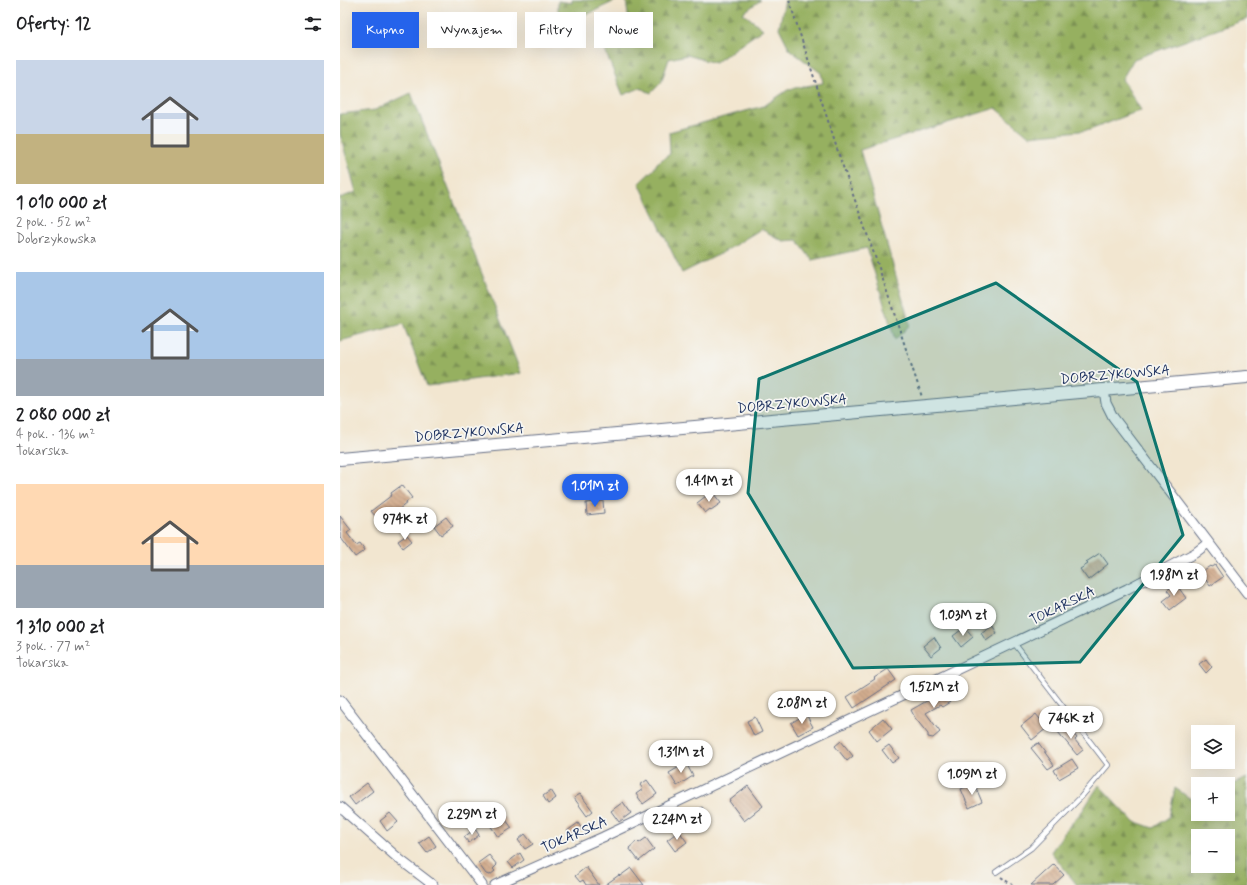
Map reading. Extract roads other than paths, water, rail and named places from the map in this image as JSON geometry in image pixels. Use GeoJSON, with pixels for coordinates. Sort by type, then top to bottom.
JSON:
{"type":"FeatureCollection","features":[{"type":"Feature","properties":{"kind":"main road","name":"DOBRZYKOWSKA"},"geometry":{"type":"LineString","coordinates":[[340,459],[1247,377]]}},
{"type":"Feature","properties":{"kind":"street"},"geometry":{"type":"LineString","coordinates":[[1104,390],[1106,403],[1113,417],[1247,593]]}},
{"type":"Feature","properties":{"kind":"street","name":"TOKARSKA"},"geometry":{"type":"LineString","coordinates":[[494,885],[610,834],[1128,589],[1195,553],[1208,543]]}},
{"type":"Feature","properties":{"kind":"street"},"geometry":{"type":"LineString","coordinates":[[340,700],[482,885]]}},
{"type":"Feature","properties":{"kind":"street"},"geometry":{"type":"LineString","coordinates":[[340,807],[433,885]]}},
{"type":"Feature","properties":{"kind":"lane"},"geometry":{"type":"LineString","coordinates":[[996,872],[1031,848],[1081,797],[1108,765],[1014,643]]}}]}
